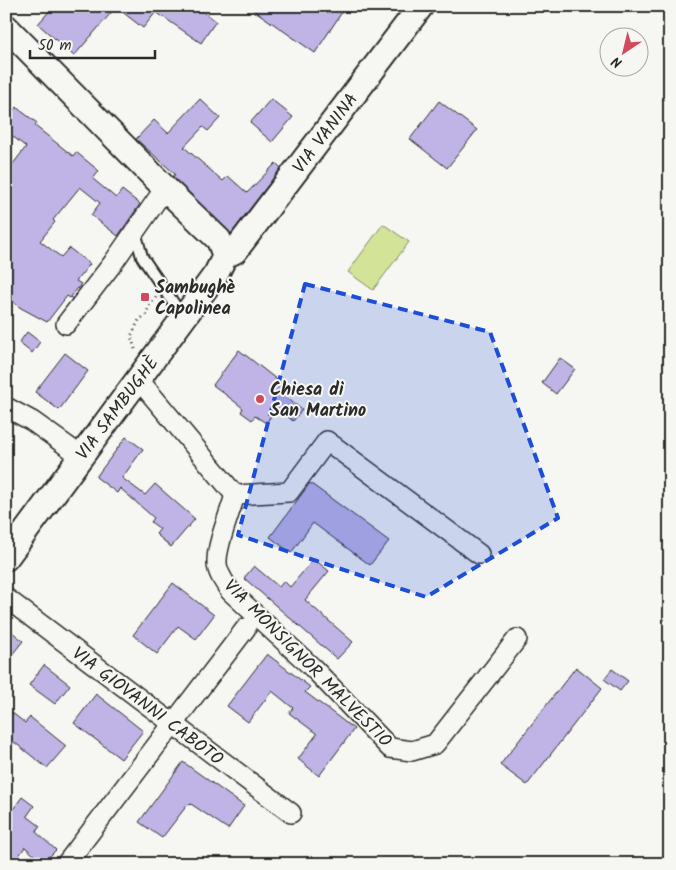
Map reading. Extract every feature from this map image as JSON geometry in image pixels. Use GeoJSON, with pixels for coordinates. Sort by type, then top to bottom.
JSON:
{"type":"FeatureCollection","features":[{"type":"Feature","properties":{"kind":"street","name":"VIA VANINA"},"geometry":{"type":"LineString","coordinates":[[225,256],[236,251],[422,6]]}},
{"type":"Feature","properties":{"kind":"street"},"geometry":{"type":"LineString","coordinates":[[7,29],[219,240],[225,256]]}},
{"type":"Feature","properties":{"kind":"street"},"geometry":{"type":"LineString","coordinates":[[66,324],[113,263],[165,188]]}},
{"type":"Feature","properties":{"kind":"street","name":"VIA SAMBUGHÈ"},"geometry":{"type":"LineString","coordinates":[[6,558],[216,274],[225,256]]}},
{"type":"Feature","properties":{"kind":"street"},"geometry":{"type":"LineString","coordinates":[[141,377],[235,496],[290,492],[327,441],[479,554]]}},
{"type":"Feature","properties":{"kind":"street"},"geometry":{"type":"LineString","coordinates":[[6,407],[32,421],[81,456]]}},
{"type":"Feature","properties":{"kind":"street","name":"VIA MONSIGNOR MALVESTIO"},"geometry":{"type":"LineString","coordinates":[[235,496],[219,548],[217,564],[221,577],[230,591],[313,668],[390,748],[412,752],[436,744],[517,639]]}},
{"type":"Feature","properties":{"kind":"street","name":"VIA GIOVANNI CABOTO"},"geometry":{"type":"LineString","coordinates":[[6,598],[290,813]]}},
{"type":"Feature","properties":{"kind":"street"},"geometry":{"type":"LineString","coordinates":[[66,864],[246,628]]}},
{"type":"Feature","properties":{"kind":"lane"},"geometry":{"type":"LineString","coordinates":[[135,231],[142,257],[184,318]]}},
{"type":"Feature","properties":{"kind":"path"},"geometry":{"type":"LineString","coordinates":[[141,377],[131,336],[139,320],[146,315],[149,306],[156,297]]}},
{"type":"Feature","properties":{"kind":"highlighted area"},"geometry":{"type":"Polygon","coordinates":[[[305,284],[490,332],[558,518],[426,597],[238,535],[305,284]]]}},
{"type":"Feature","properties":{"kind":"green space"},"geometry":{"type":"Polygon","coordinates":[[[383,224],[409,242],[373,290],[348,272],[383,224]]]}},
{"type":"Feature","properties":{"kind":"building"},"geometry":{"type":"Polygon","coordinates":[[[54,6],[195,6],[216,21],[201,43],[156,12],[143,28],[116,7],[74,56],[38,24],[54,6]]]}},
{"type":"Feature","properties":{"kind":"building"},"geometry":{"type":"Polygon","coordinates":[[[248,6],[346,6],[315,53],[248,6]]]}},
{"type":"Feature","properties":{"kind":"building"},"geometry":{"type":"Polygon","coordinates":[[[200,99],[220,118],[208,131],[203,127],[184,147],[223,181],[228,176],[247,193],[276,163],[281,168],[231,234],[173,177],[175,174],[136,139],[154,120],[168,133],[200,99]]]}},
{"type":"Feature","properties":{"kind":"building"},"geometry":{"type":"Polygon","coordinates":[[[271,99],[293,117],[272,142],[250,123],[271,99]]]}},
{"type":"Feature","properties":{"kind":"building"},"geometry":{"type":"Polygon","coordinates":[[[439,101],[477,130],[447,168],[410,139],[439,101]]]}},
{"type":"Feature","properties":{"kind":"building"},"geometry":{"type":"Polygon","coordinates":[[[16,107],[37,123],[35,126],[73,156],[76,152],[99,171],[93,179],[116,198],[122,190],[140,204],[118,236],[91,215],[100,203],[80,187],[53,220],[55,222],[40,241],[61,257],[69,248],[90,264],[76,281],[81,284],[70,298],[67,296],[47,322],[21,308],[6,297],[6,173],[26,147],[6,131],[6,120],[16,107]]]}},
{"type":"Feature","properties":{"kind":"building"},"geometry":{"type":"Polygon","coordinates":[[[27,332],[40,342],[32,353],[19,343],[27,332]]]}},
{"type":"Feature","properties":{"kind":"building"},"geometry":{"type":"Polygon","coordinates":[[[239,350],[290,390],[286,397],[302,410],[293,421],[277,408],[266,423],[255,416],[252,420],[241,412],[243,408],[213,385],[239,350]]]}},
{"type":"Feature","properties":{"kind":"building"},"geometry":{"type":"Polygon","coordinates":[[[65,353],[88,371],[59,410],[35,392],[65,353]]]}},
{"type":"Feature","properties":{"kind":"building"},"geometry":{"type":"Polygon","coordinates":[[[560,358],[575,369],[556,394],[542,383],[560,358]]]}},
{"type":"Feature","properties":{"kind":"building"},"geometry":{"type":"Polygon","coordinates":[[[126,437],[143,449],[122,478],[145,495],[155,484],[195,519],[171,547],[156,534],[160,529],[151,522],[154,518],[120,488],[117,493],[96,477],[126,437]]]}},
{"type":"Feature","properties":{"kind":"building"},"geometry":{"type":"Polygon","coordinates":[[[310,483],[389,541],[370,565],[313,523],[291,553],[270,537],[310,483]]]}},
{"type":"Feature","properties":{"kind":"building"},"geometry":{"type":"Polygon","coordinates":[[[314,559],[329,571],[305,600],[353,642],[337,659],[244,578],[254,566],[279,587],[284,581],[290,587],[314,559]]]}},
{"type":"Feature","properties":{"kind":"building"},"geometry":{"type":"Polygon","coordinates":[[[173,583],[214,615],[196,639],[178,626],[157,654],[133,635],[173,583]]]}},
{"type":"Feature","properties":{"kind":"building"},"geometry":{"type":"Polygon","coordinates":[[[6,627],[23,641],[6,662],[6,627]]]}},
{"type":"Feature","properties":{"kind":"building"},"geometry":{"type":"Polygon","coordinates":[[[267,654],[310,687],[305,692],[354,729],[319,776],[298,759],[317,734],[289,713],[293,708],[272,691],[248,722],[227,706],[267,654]]]}},
{"type":"Feature","properties":{"kind":"building"},"geometry":{"type":"Polygon","coordinates":[[[44,665],[70,685],[55,704],[29,685],[44,665]]]}},
{"type":"Feature","properties":{"kind":"building"},"geometry":{"type":"Polygon","coordinates":[[[576,667],[602,688],[527,785],[500,765],[576,667]]]}},
{"type":"Feature","properties":{"kind":"building"},"geometry":{"type":"Polygon","coordinates":[[[612,669],[628,681],[620,691],[604,679],[612,669]]]}},
{"type":"Feature","properties":{"kind":"building"},"geometry":{"type":"Polygon","coordinates":[[[96,694],[143,731],[121,759],[74,723],[96,694]]]}},
{"type":"Feature","properties":{"kind":"building"},"geometry":{"type":"Polygon","coordinates":[[[6,708],[25,723],[30,717],[66,746],[47,768],[14,742],[6,752],[6,708]]]}},
{"type":"Feature","properties":{"kind":"building"},"geometry":{"type":"Polygon","coordinates":[[[183,762],[244,806],[228,829],[191,804],[188,804],[162,838],[139,822],[183,762]]]}},
{"type":"Feature","properties":{"kind":"building"},"geometry":{"type":"Polygon","coordinates":[[[22,797],[34,806],[27,816],[40,826],[36,832],[56,850],[43,863],[25,847],[13,864],[6,864],[6,819],[22,797]]]}},
{"type":"Feature","properties":{"kind":"place","name":"Sambughè Capolinea"},"geometry":{"type":"Point","coordinates":[145,297]}},
{"type":"Feature","properties":{"kind":"place","name":"Chiesa di San Martino"},"geometry":{"type":"Point","coordinates":[260,399]}}]}
